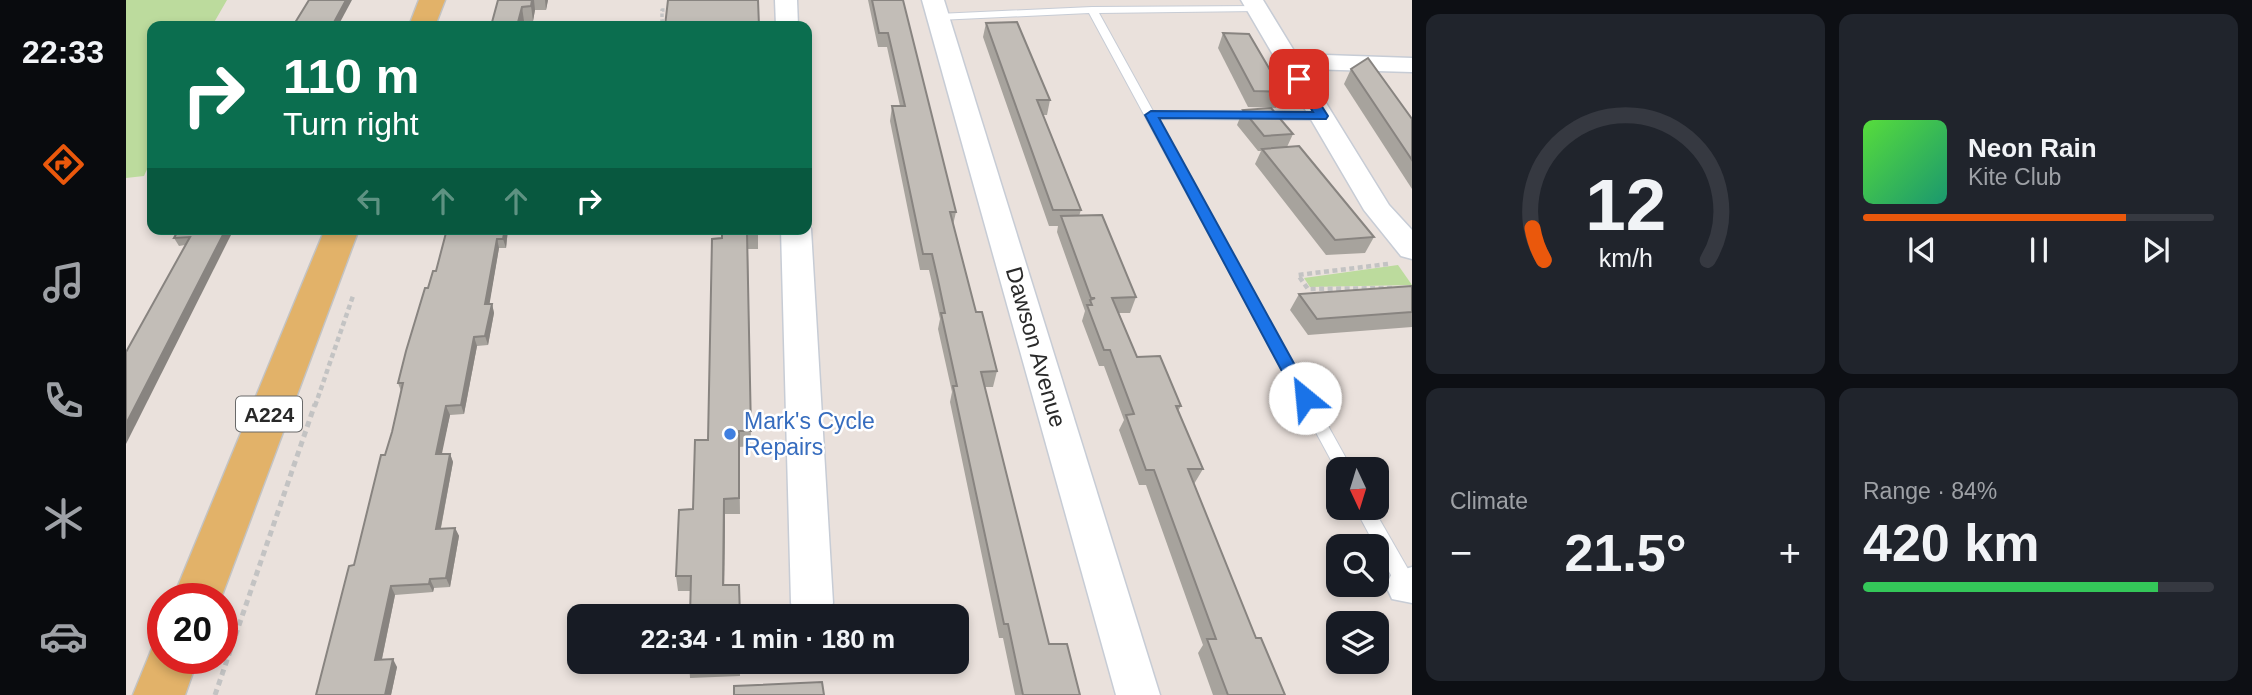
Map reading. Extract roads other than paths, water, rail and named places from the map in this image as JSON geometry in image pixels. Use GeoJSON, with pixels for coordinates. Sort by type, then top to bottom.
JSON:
{"type":"FeatureCollection","features":[{"type":"Feature","properties":{"kind":"main road"},"geometry":{"type":"LineString","coordinates":[[424,21],[432,0]]}},
{"type":"Feature","properties":{"kind":"main road","name":"A224"},"geometry":{"type":"LineString","coordinates":[[203,583],[340,235]]}},
{"type":"Feature","properties":{"kind":"main road"},"geometry":{"type":"LineString","coordinates":[[159,695],[167,674]]}},
{"type":"Feature","properties":{"kind":"street"},"geometry":{"type":"LineString","coordinates":[[786,0],[787,21]]}},
{"type":"Feature","properties":{"kind":"street"},"geometry":{"type":"LineString","coordinates":[[1254,4],[1406,256]]}},
{"type":"Feature","properties":{"kind":"street","name":"Dawson Avenue"},"geometry":{"type":"LineString","coordinates":[[936,8],[1138,695]]}},
{"type":"Feature","properties":{"kind":"street"},"geometry":{"type":"LineString","coordinates":[[1288,61],[1412,65]]}},
{"type":"Feature","properties":{"kind":"street"},"geometry":{"type":"LineString","coordinates":[[796,235],[812,603]]}},
{"type":"Feature","properties":{"kind":"lane"},"geometry":{"type":"LineString","coordinates":[[936,8],[1092,10],[1254,4]]}},
{"type":"Feature","properties":{"kind":"lane"},"geometry":{"type":"LineString","coordinates":[[1092,10],[1336,457]]}},
{"type":"Feature","properties":{"kind":"lane"},"geometry":{"type":"LineString","coordinates":[[1151,115],[1321,116]]}},
{"type":"Feature","properties":{"kind":"lane"},"geometry":{"type":"LineString","coordinates":[[1371,520],[1409,585]]}},
{"type":"Feature","properties":{"kind":"place","name":"Mark's Cycle Repairs"},"geometry":{"type":"Point","coordinates":[730,434]}}]}
